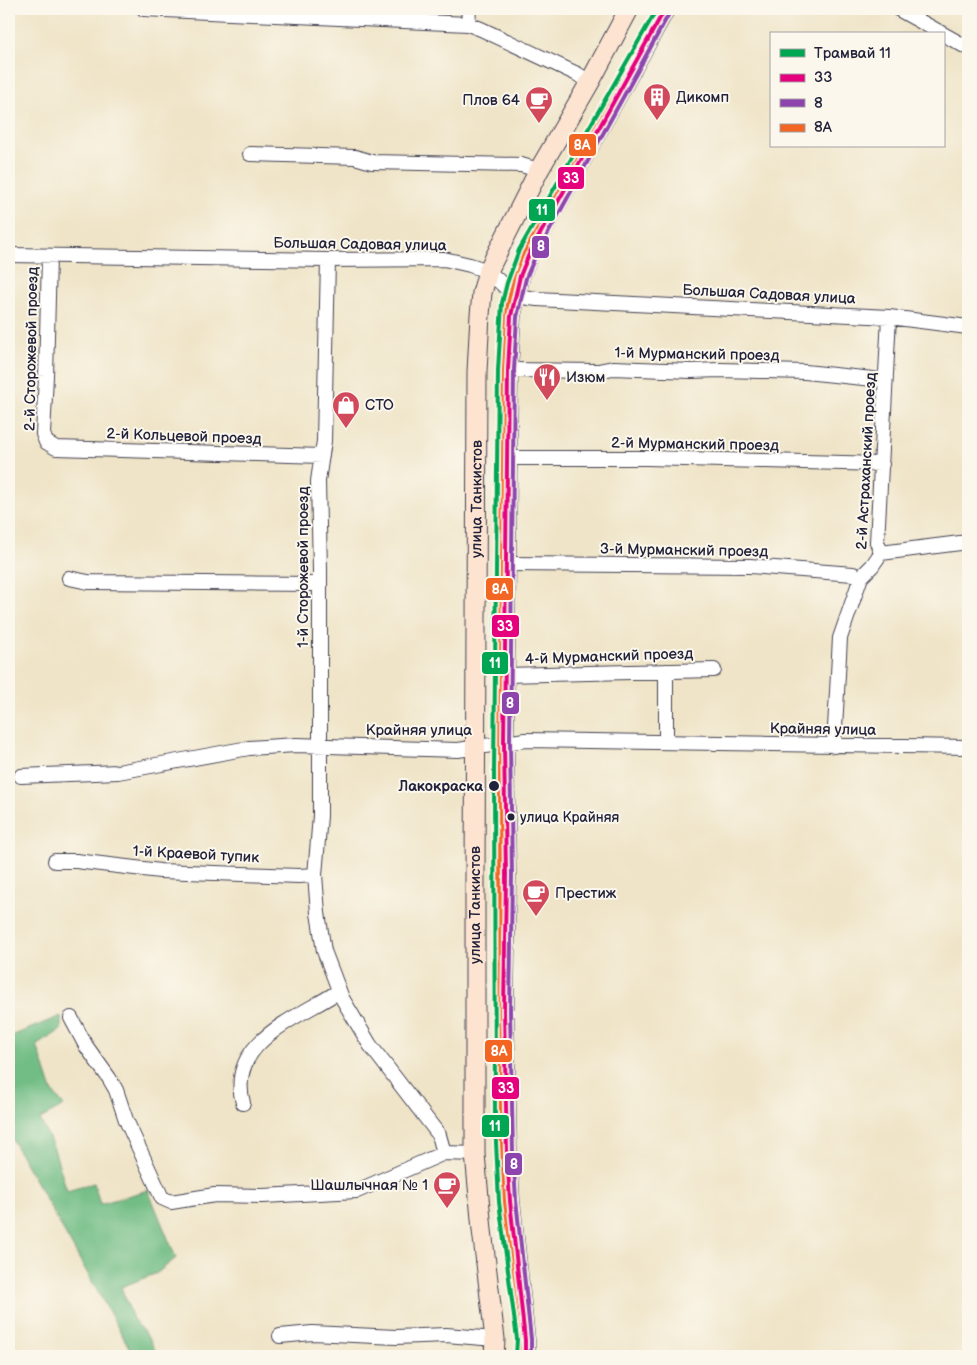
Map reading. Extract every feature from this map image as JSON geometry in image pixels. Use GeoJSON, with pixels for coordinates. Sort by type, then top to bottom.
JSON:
{"type":"FeatureCollection","features":[{"type":"Feature","properties":{"kind":"main road","name":"улица Танкистов"},"geometry":{"type":"LineString","coordinates":[[494,1348],[475,1154],[476,372],[482,293],[488,271],[539,170],[630,9]]}},
{"type":"Feature","properties":{"kind":"main road","name":"улица Танкистов"},"geometry":{"type":"LineString","coordinates":[[525,1356],[526,1340],[510,1201],[507,1153],[504,1011],[506,875],[504,743],[508,370],[511,316],[520,276],[529,254],[665,9]]}},
{"type":"Feature","properties":{"kind":"street"},"geometry":{"type":"LineString","coordinates":[[144,9],[468,24],[577,74],[590,82]]}},
{"type":"Feature","properties":{"kind":"street"},"geometry":{"type":"LineString","coordinates":[[468,24],[469,9]]}},
{"type":"Feature","properties":{"kind":"street"},"geometry":{"type":"LineString","coordinates":[[898,9],[939,32]]}},
{"type":"Feature","properties":{"kind":"street"},"geometry":{"type":"LineString","coordinates":[[944,35],[968,48]]}},
{"type":"Feature","properties":{"kind":"street"},"geometry":{"type":"LineString","coordinates":[[250,154],[355,157],[372,162],[521,165],[539,170]]}},
{"type":"Feature","properties":{"kind":"street","name":"Большая Садовая улица"},"geometry":{"type":"LineString","coordinates":[[9,255],[328,260],[444,259],[488,271],[515,296],[890,318],[968,327]]}},
{"type":"Feature","properties":{"kind":"street","name":"2-й Сторожевой проезд"},"geometry":{"type":"LineString","coordinates":[[46,442],[43,434],[49,257]]}},
{"type":"Feature","properties":{"kind":"street","name":"1-й Сторожевой проезд"},"geometry":{"type":"LineString","coordinates":[[315,875],[320,816],[318,481],[324,441],[328,260]]}},
{"type":"Feature","properties":{"kind":"street","name":"2-й Астраханский проезд"},"geometry":{"type":"LineString","coordinates":[[834,746],[840,638],[861,577],[881,553],[877,542],[890,318]]}},
{"type":"Feature","properties":{"kind":"street","name":"1-й Мурманский проезд"},"geometry":{"type":"LineString","coordinates":[[508,370],[598,371],[613,368],[691,371],[720,370],[805,372],[874,379],[886,378]]}},
{"type":"Feature","properties":{"kind":"street","name":"2-й Кольцевой проезд"},"geometry":{"type":"LineString","coordinates":[[46,442],[56,448],[322,456]]}},
{"type":"Feature","properties":{"kind":"street","name":"2-й Мурманский проезд"},"geometry":{"type":"LineString","coordinates":[[507,458],[647,458],[882,464]]}},
{"type":"Feature","properties":{"kind":"street"},"geometry":{"type":"LineString","coordinates":[[881,553],[968,542]]}},
{"type":"Feature","properties":{"kind":"street","name":"3-й Мурманский проезд"},"geometry":{"type":"LineString","coordinates":[[506,564],[750,566],[853,574],[861,577]]}},
{"type":"Feature","properties":{"kind":"street"},"geometry":{"type":"LineString","coordinates":[[69,578],[88,582],[320,584]]}},
{"type":"Feature","properties":{"kind":"street","name":"4-й Мурманский проезд"},"geometry":{"type":"LineString","coordinates":[[505,676],[714,670]]}},
{"type":"Feature","properties":{"kind":"street"},"geometry":{"type":"LineString","coordinates":[[666,671],[666,742]]}},
{"type":"Feature","properties":{"kind":"street","name":"Крайняя улица"},"geometry":{"type":"LineString","coordinates":[[21,776],[118,772],[249,748],[296,745],[458,750],[525,740],[968,747]]}},
{"type":"Feature","properties":{"kind":"street","name":"1-й Краевой тупик"},"geometry":{"type":"LineString","coordinates":[[55,861],[76,861],[160,871],[315,875]]}},
{"type":"Feature","properties":{"kind":"street"},"geometry":{"type":"LineString","coordinates":[[315,875],[324,951],[342,998],[370,1045],[439,1135],[444,1152]]}},
{"type":"Feature","properties":{"kind":"street"},"geometry":{"type":"LineString","coordinates":[[243,1102],[240,1094],[241,1072],[246,1059],[259,1042],[278,1027],[339,991]]}},
{"type":"Feature","properties":{"kind":"street"},"geometry":{"type":"LineString","coordinates":[[71,1018],[86,1046],[116,1090],[126,1120],[162,1198],[171,1202],[215,1195],[263,1196],[357,1191],[444,1152],[475,1154]]}},
{"type":"Feature","properties":{"kind":"street"},"geometry":{"type":"LineString","coordinates":[[280,1336],[312,1333],[396,1338],[446,1335],[494,1348]]}},
{"type":"Feature","properties":{"kind":"green space"},"geometry":{"type":"Polygon","coordinates":[[[61,1016],[61,1030],[37,1045],[52,1091],[64,1106],[40,1119],[54,1149],[67,1191],[94,1183],[100,1204],[148,1190],[176,1258],[157,1273],[121,1287],[133,1319],[150,1340],[158,1356],[134,1356],[9,1134],[9,1037],[61,1016]]]}},
{"type":"Feature","properties":{"kind":"tram line","name":"11"},"geometry":{"type":"LineString","coordinates":[[516,1356],[517,1339],[499,1202],[495,1123],[494,771],[498,370],[502,303],[519,250],[657,9]]}},
{"type":"Feature","properties":{"kind":"transit line","name":"8А"},"geometry":{"type":"LineString","coordinates":[[519,1356],[501,1153],[498,1011],[500,875],[498,743],[502,370],[505,315],[514,274],[524,251],[658,9]]}},
{"type":"Feature","properties":{"kind":"transit line","name":"33"},"geometry":{"type":"LineString","coordinates":[[525,1356],[507,1153],[504,1011],[506,875],[504,743],[508,370],[511,316],[520,276],[529,254],[665,9]]}},
{"type":"Feature","properties":{"kind":"transit line","name":"8"},"geometry":{"type":"LineString","coordinates":[[531,1356],[531,1339],[516,1200],[513,1153],[510,1011],[512,875],[510,743],[514,370],[517,317],[526,278],[535,257],[670,12]]}},
{"type":"Feature","properties":{"kind":"place","name":"Дикомп"},"geometry":{"type":"Point","coordinates":[657,121]}},
{"type":"Feature","properties":{"kind":"place","name":"Плов 64"},"geometry":{"type":"Point","coordinates":[539,124]}},
{"type":"Feature","properties":{"kind":"place","name":"Изюм"},"geometry":{"type":"Point","coordinates":[547,401]}},
{"type":"Feature","properties":{"kind":"place","name":"СТО"},"geometry":{"type":"Point","coordinates":[346,429]}},
{"type":"Feature","properties":{"kind":"place","name":"Лакокраска"},"geometry":{"type":"Point","coordinates":[494,786]}},
{"type":"Feature","properties":{"kind":"place","name":"улица Крайняя"},"geometry":{"type":"Point","coordinates":[511,817]}},
{"type":"Feature","properties":{"kind":"place","name":"Престиж"},"geometry":{"type":"Point","coordinates":[536,917]}},
{"type":"Feature","properties":{"kind":"place","name":"Шашлычная № 1"},"geometry":{"type":"Point","coordinates":[447,1209]}}]}
